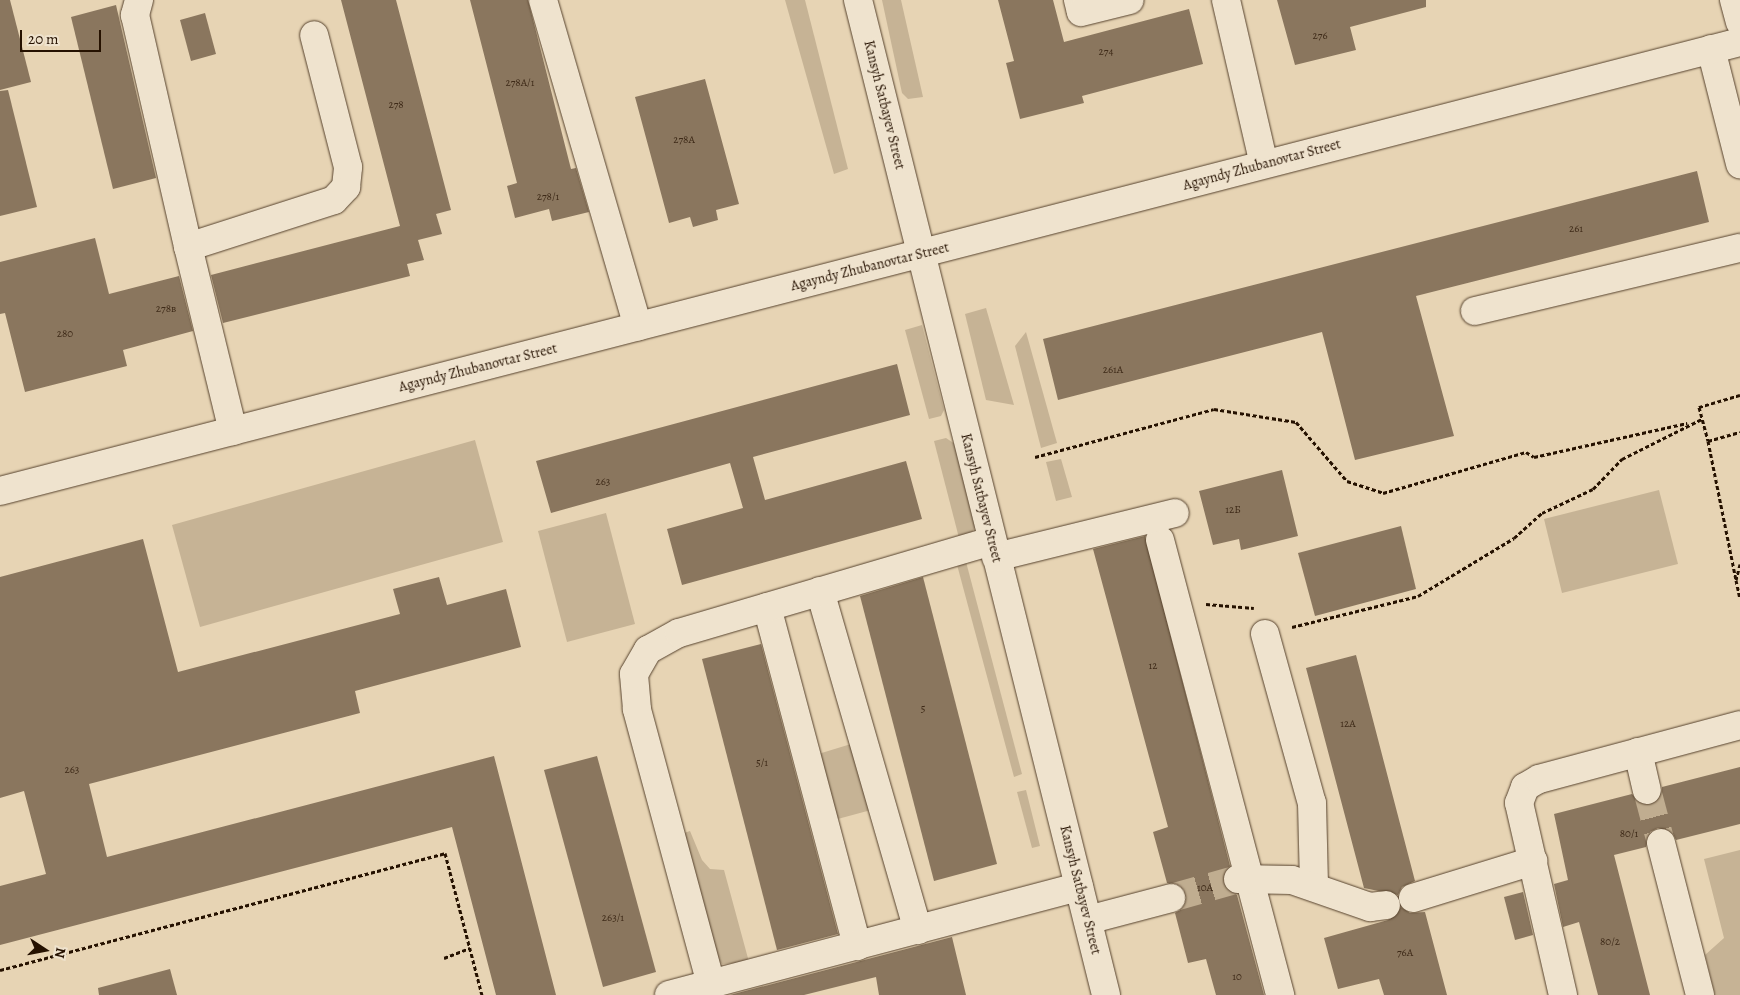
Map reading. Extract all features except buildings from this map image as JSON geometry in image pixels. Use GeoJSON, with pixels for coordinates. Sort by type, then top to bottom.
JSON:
{"type":"FeatureCollection","features":[{"type":"Feature","properties":{"kind":"street"},"geometry":{"type":"LineString","coordinates":[[139,0],[135,15],[188,247],[233,431]]}},
{"type":"Feature","properties":{"kind":"street"},"geometry":{"type":"LineString","coordinates":[[543,0],[638,326]]}},
{"type":"Feature","properties":{"kind":"street","name":"Kansyh Satbayev Street"},"geometry":{"type":"LineString","coordinates":[[858,0],[1106,995]]}},
{"type":"Feature","properties":{"kind":"street"},"geometry":{"type":"LineString","coordinates":[[1078,0],[1081,12],[1130,0]]}},
{"type":"Feature","properties":{"kind":"street"},"geometry":{"type":"LineString","coordinates":[[1226,0],[1264,164]]}},
{"type":"Feature","properties":{"kind":"street"},"geometry":{"type":"LineString","coordinates":[[1734,0],[1740,22]]}},
{"type":"Feature","properties":{"kind":"street"},"geometry":{"type":"LineString","coordinates":[[188,247],[334,200],[346,187],[348,167],[314,35]]}},
{"type":"Feature","properties":{"kind":"street","name":"Agayndy Zhubanovtar Street"},"geometry":{"type":"LineString","coordinates":[[0,491],[1740,42]]}},
{"type":"Feature","properties":{"kind":"street"},"geometry":{"type":"LineString","coordinates":[[1711,49],[1740,164]]}},
{"type":"Feature","properties":{"kind":"street"},"geometry":{"type":"LineString","coordinates":[[1475,312],[1740,248]]}},
{"type":"Feature","properties":{"kind":"street"},"geometry":{"type":"LineString","coordinates":[[711,984],[637,709],[634,674],[648,650],[679,633],[820,592],[994,549],[1174,513]]}},
{"type":"Feature","properties":{"kind":"street"},"geometry":{"type":"LineString","coordinates":[[1160,540],[1244,878],[1280,995]]}},
{"type":"Feature","properties":{"kind":"street"},"geometry":{"type":"LineString","coordinates":[[820,592],[918,930]]}},
{"type":"Feature","properties":{"kind":"street"},"geometry":{"type":"LineString","coordinates":[[767,607],[857,946]]}},
{"type":"Feature","properties":{"kind":"street"},"geometry":{"type":"LineString","coordinates":[[1269,622],[1312,803],[1314,887]]}},
{"type":"Feature","properties":{"kind":"street"},"geometry":{"type":"LineString","coordinates":[[1563,995],[1519,803],[1524,787],[1538,779],[1740,725]]}},
{"type":"Feature","properties":{"kind":"street"},"geometry":{"type":"LineString","coordinates":[[1638,752],[1647,790]]}},
{"type":"Feature","properties":{"kind":"street"},"geometry":{"type":"LineString","coordinates":[[1661,843],[1700,995]]}},
{"type":"Feature","properties":{"kind":"street"},"geometry":{"type":"LineString","coordinates":[[1414,898],[1532,861]]}},
{"type":"Feature","properties":{"kind":"street"},"geometry":{"type":"LineString","coordinates":[[1244,878],[1292,880],[1370,907],[1386,905]]}},
{"type":"Feature","properties":{"kind":"street"},"geometry":{"type":"LineString","coordinates":[[669,995],[1079,887]]}},
{"type":"Feature","properties":{"kind":"street"},"geometry":{"type":"LineString","coordinates":[[1088,920],[1171,898]]}},
{"type":"Feature","properties":{"kind":"path"},"geometry":{"type":"LineString","coordinates":[[1740,395],[1699,407],[1708,441],[1740,599]]}},
{"type":"Feature","properties":{"kind":"path"},"geometry":{"type":"LineString","coordinates":[[1035,457],[1214,410],[1296,422],[1347,481],[1383,493],[1526,452],[1534,457],[1702,419]]}},
{"type":"Feature","properties":{"kind":"path"},"geometry":{"type":"LineString","coordinates":[[1199,603],[1294,628],[1418,596],[1514,538],[1542,513],[1593,489],[1622,459],[1687,423]]}},
{"type":"Feature","properties":{"kind":"path"},"geometry":{"type":"LineString","coordinates":[[1708,441],[1740,432]]}},
{"type":"Feature","properties":{"kind":"path"},"geometry":{"type":"LineString","coordinates":[[1736,580],[1740,564]]}},
{"type":"Feature","properties":{"kind":"path"},"geometry":{"type":"LineString","coordinates":[[0,970],[445,852],[482,995]]}},
{"type":"Feature","properties":{"kind":"path"},"geometry":{"type":"LineString","coordinates":[[444,958],[470,948]]}},
{"type":"Feature","properties":{"kind":"shaded area"},"geometry":{"type":"Polygon","coordinates":[[[785,0],[805,0],[848,169],[834,174],[785,0]]]}},
{"type":"Feature","properties":{"kind":"shaded area"},"geometry":{"type":"Polygon","coordinates":[[[882,0],[901,0],[923,97],[908,99],[902,93],[882,0]]]}},
{"type":"Feature","properties":{"kind":"shaded area"},"geometry":{"type":"Polygon","coordinates":[[[986,308],[1014,405],[986,400],[965,314],[986,308]]]}},
{"type":"Feature","properties":{"kind":"shaded area"},"geometry":{"type":"Polygon","coordinates":[[[922,325],[944,410],[941,416],[929,419],[905,330],[922,325]]]}},
{"type":"Feature","properties":{"kind":"shaded area"},"geometry":{"type":"Polygon","coordinates":[[[1026,332],[1057,443],[1041,448],[1015,346],[1026,332]]]}},
{"type":"Feature","properties":{"kind":"shaded area"},"geometry":{"type":"Polygon","coordinates":[[[946,438],[955,444],[976,526],[970,535],[959,538],[934,441],[946,438]]]}},
{"type":"Feature","properties":{"kind":"shaded area"},"geometry":{"type":"Polygon","coordinates":[[[475,440],[503,542],[200,627],[172,525],[475,440]]]}},
{"type":"Feature","properties":{"kind":"shaded area"},"geometry":{"type":"Polygon","coordinates":[[[1061,459],[1072,497],[1056,501],[1046,462],[1061,459]]]}},
{"type":"Feature","properties":{"kind":"shaded area"},"geometry":{"type":"Polygon","coordinates":[[[1659,490],[1678,564],[1562,593],[1544,519],[1659,490]]]}},
{"type":"Feature","properties":{"kind":"shaded area"},"geometry":{"type":"Polygon","coordinates":[[[606,513],[635,624],[567,642],[538,531],[606,513]]]}},
{"type":"Feature","properties":{"kind":"shaded area"},"geometry":{"type":"Polygon","coordinates":[[[965,558],[1022,774],[1014,777],[956,561],[965,558]]]}},
{"type":"Feature","properties":{"kind":"shaded area"},"geometry":{"type":"Polygon","coordinates":[[[851,744],[871,810],[834,820],[815,755],[851,744]]]}},
{"type":"Feature","properties":{"kind":"shaded area"},"geometry":{"type":"Polygon","coordinates":[[[1026,790],[1040,846],[1032,848],[1017,792],[1026,790]]]}},
{"type":"Feature","properties":{"kind":"shaded area"},"geometry":{"type":"Polygon","coordinates":[[[690,831],[702,860],[710,869],[724,870],[749,962],[722,964],[713,956],[681,834],[690,831]]]}},
{"type":"Feature","properties":{"kind":"shaded area"},"geometry":{"type":"Polygon","coordinates":[[[1740,850],[1740,995],[1715,995],[1705,955],[1724,938],[1704,859],[1740,850]]]}},
{"type":"Feature","properties":{"kind":"tunnel"},"geometry":{"type":"LineString","coordinates":[[1647,790],[1661,843]]}},
{"type":"Feature","properties":{"kind":"tunnel"},"geometry":{"type":"LineString","coordinates":[[1171,898],[1238,879]]}}]}
